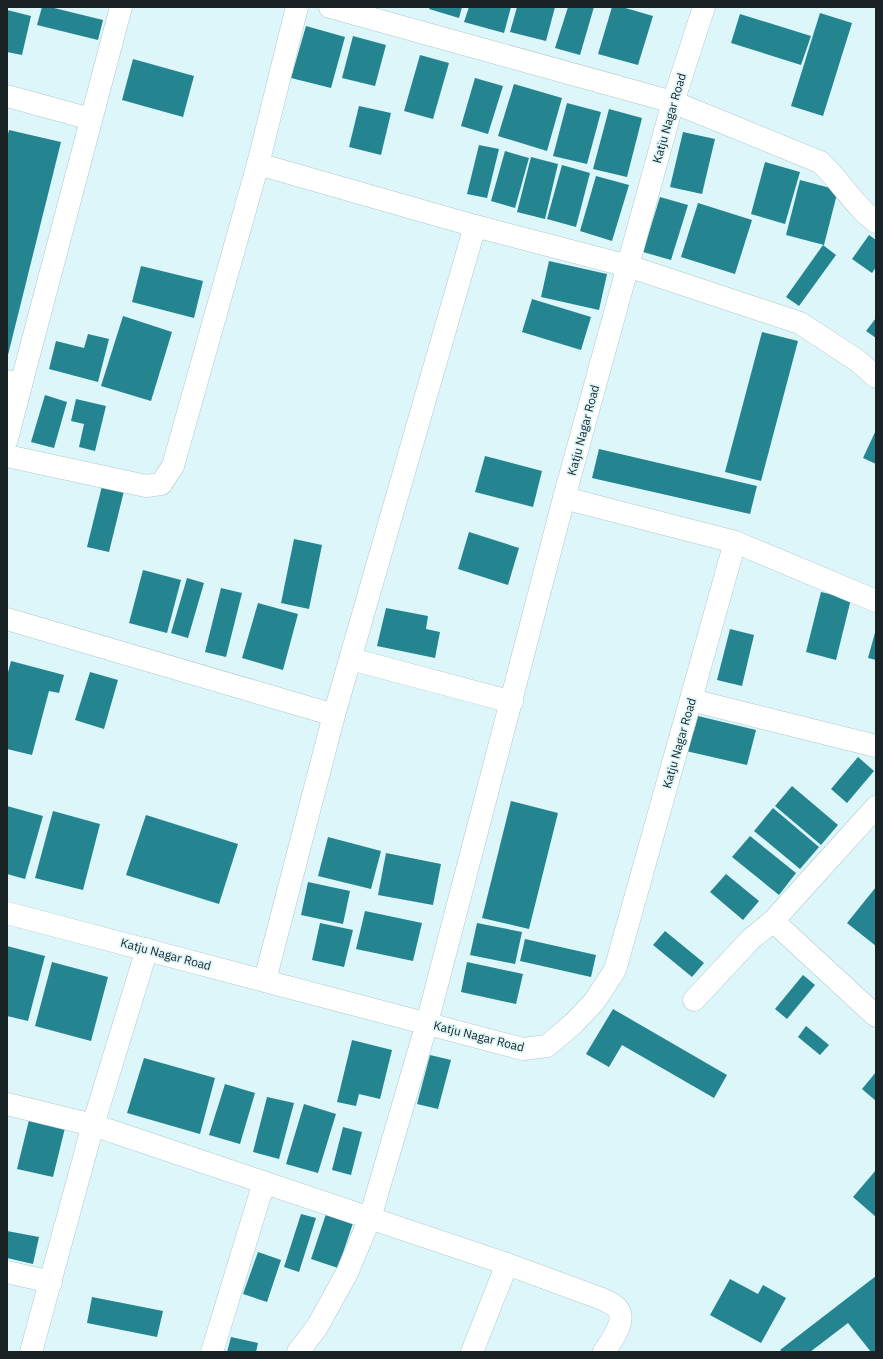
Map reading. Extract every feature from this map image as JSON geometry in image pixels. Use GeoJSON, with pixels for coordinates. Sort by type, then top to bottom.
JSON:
{"type":"FeatureCollection","features":[{"type":"Feature","properties":{"kind":"street"},"geometry":{"type":"LineString","coordinates":[[7,439],[14,383],[91,119],[121,7]]}},
{"type":"Feature","properties":{"kind":"street"},"geometry":{"type":"LineString","coordinates":[[7,456],[146,486],[161,484],[172,466],[258,164],[297,7]]}},
{"type":"Feature","properties":{"kind":"street"},"geometry":{"type":"LineString","coordinates":[[330,7],[673,102],[820,162],[831,172],[868,216],[876,222]]}},
{"type":"Feature","properties":{"kind":"street","name":"Katju Nagar Road"},"geometry":{"type":"LineString","coordinates":[[298,1352],[317,1327],[347,1273],[370,1218],[427,1023],[564,498],[673,102],[704,7]]}},
{"type":"Feature","properties":{"kind":"street"},"geometry":{"type":"LineString","coordinates":[[7,96],[91,119]]}},
{"type":"Feature","properties":{"kind":"street"},"geometry":{"type":"LineString","coordinates":[[258,164],[475,226],[628,266],[800,324],[858,361],[876,377]]}},
{"type":"Feature","properties":{"kind":"street"},"geometry":{"type":"LineString","coordinates":[[265,980],[334,715],[475,226]]}},
{"type":"Feature","properties":{"kind":"street"},"geometry":{"type":"LineString","coordinates":[[564,498],[735,542],[876,601]]}},
{"type":"Feature","properties":{"kind":"street","name":"Katju Nagar Road"},"geometry":{"type":"LineString","coordinates":[[7,913],[523,1049],[547,1046],[594,1002],[615,970],[735,542]]}},
{"type":"Feature","properties":{"kind":"street"},"geometry":{"type":"LineString","coordinates":[[7,619],[334,715]]}},
{"type":"Feature","properties":{"kind":"street"},"geometry":{"type":"LineString","coordinates":[[350,658],[512,702]]}},
{"type":"Feature","properties":{"kind":"street"},"geometry":{"type":"LineString","coordinates":[[691,700],[876,746]]}},
{"type":"Feature","properties":{"kind":"street"},"geometry":{"type":"LineString","coordinates":[[694,1000],[751,939],[773,921],[876,807]]}},
{"type":"Feature","properties":{"kind":"street"},"geometry":{"type":"LineString","coordinates":[[773,921],[873,1006]]}},
{"type":"Feature","properties":{"kind":"street"},"geometry":{"type":"LineString","coordinates":[[31,1352],[93,1125],[147,949]]}},
{"type":"Feature","properties":{"kind":"street"},"geometry":{"type":"LineString","coordinates":[[7,1104],[93,1125],[507,1264],[602,1299],[616,1307],[620,1317],[619,1327],[604,1352]]}},
{"type":"Feature","properties":{"kind":"street"},"geometry":{"type":"LineString","coordinates":[[212,1352],[264,1182]]}},
{"type":"Feature","properties":{"kind":"street"},"geometry":{"type":"LineString","coordinates":[[472,1352],[507,1264]]}},
{"type":"Feature","properties":{"kind":"street"},"geometry":{"type":"LineString","coordinates":[[7,1272],[50,1282]]}},
{"type":"Feature","properties":{"kind":"building"},"geometry":{"type":"Polygon","coordinates":[[[42,7],[50,7],[103,20],[98,40],[37,25],[42,7]]]}},
{"type":"Feature","properties":{"kind":"building"},"geometry":{"type":"Polygon","coordinates":[[[430,7],[462,7],[459,18],[429,9],[430,7]]]}},
{"type":"Feature","properties":{"kind":"building"},"geometry":{"type":"Polygon","coordinates":[[[469,7],[511,7],[504,33],[464,22],[469,7]]]}},
{"type":"Feature","properties":{"kind":"building"},"geometry":{"type":"Polygon","coordinates":[[[517,7],[555,7],[546,41],[510,32],[517,7]]]}},
{"type":"Feature","properties":{"kind":"building"},"geometry":{"type":"Polygon","coordinates":[[[568,7],[594,7],[580,55],[555,48],[568,7]]]}},
{"type":"Feature","properties":{"kind":"building"},"geometry":{"type":"Polygon","coordinates":[[[612,7],[622,7],[653,16],[638,65],[598,54],[612,7]]]}},
{"type":"Feature","properties":{"kind":"building"},"geometry":{"type":"Polygon","coordinates":[[[7,10],[31,16],[22,55],[7,52],[7,10]]]}},
{"type":"Feature","properties":{"kind":"building"},"geometry":{"type":"Polygon","coordinates":[[[820,13],[852,23],[823,116],[791,106],[820,13]]]}},
{"type":"Feature","properties":{"kind":"building"},"geometry":{"type":"Polygon","coordinates":[[[740,14],[811,36],[801,65],[731,43],[740,14]]]}},
{"type":"Feature","properties":{"kind":"building"},"geometry":{"type":"Polygon","coordinates":[[[306,26],[345,37],[331,88],[291,78],[306,26]]]}},
{"type":"Feature","properties":{"kind":"building"},"geometry":{"type":"Polygon","coordinates":[[[353,36],[386,45],[375,86],[342,78],[353,36]]]}},
{"type":"Feature","properties":{"kind":"building"},"geometry":{"type":"Polygon","coordinates":[[[420,55],[449,63],[433,119],[404,111],[420,55]]]}},
{"type":"Feature","properties":{"kind":"building"},"geometry":{"type":"Polygon","coordinates":[[[133,59],[194,76],[183,117],[122,100],[133,59]]]}},
{"type":"Feature","properties":{"kind":"building"},"geometry":{"type":"Polygon","coordinates":[[[475,78],[503,86],[488,134],[461,126],[475,78]]]}},
{"type":"Feature","properties":{"kind":"building"},"geometry":{"type":"Polygon","coordinates":[[[514,84],[562,98],[547,151],[498,136],[514,84]]]}},
{"type":"Feature","properties":{"kind":"building"},"geometry":{"type":"Polygon","coordinates":[[[567,103],[601,112],[587,164],[553,156],[567,103]]]}},
{"type":"Feature","properties":{"kind":"building"},"geometry":{"type":"Polygon","coordinates":[[[359,106],[391,113],[381,155],[349,147],[359,106]]]}},
{"type":"Feature","properties":{"kind":"building"},"geometry":{"type":"Polygon","coordinates":[[[609,109],[642,118],[627,177],[593,169],[609,109]]]}},
{"type":"Feature","properties":{"kind":"building"},"geometry":{"type":"Polygon","coordinates":[[[9,130],[61,142],[8,355],[7,138],[9,130]]]}},
{"type":"Feature","properties":{"kind":"building"},"geometry":{"type":"Polygon","coordinates":[[[683,132],[715,139],[702,194],[670,187],[683,132]]]}},
{"type":"Feature","properties":{"kind":"building"},"geometry":{"type":"Polygon","coordinates":[[[479,145],[499,149],[487,198],[467,194],[479,145]]]}},
{"type":"Feature","properties":{"kind":"building"},"geometry":{"type":"Polygon","coordinates":[[[505,151],[529,158],[515,208],[491,201],[505,151]]]}},
{"type":"Feature","properties":{"kind":"building"},"geometry":{"type":"Polygon","coordinates":[[[531,157],[558,164],[545,219],[517,212],[531,157]]]}},
{"type":"Feature","properties":{"kind":"building"},"geometry":{"type":"Polygon","coordinates":[[[765,162],[800,172],[785,224],[751,214],[765,162]]]}},
{"type":"Feature","properties":{"kind":"building"},"geometry":{"type":"Polygon","coordinates":[[[562,165],[590,173],[576,227],[547,219],[562,165]]]}},
{"type":"Feature","properties":{"kind":"building"},"geometry":{"type":"Polygon","coordinates":[[[596,176],[629,185],[612,241],[580,231],[596,176]]]}},
{"type":"Feature","properties":{"kind":"building"},"geometry":{"type":"Polygon","coordinates":[[[800,180],[838,190],[824,245],[786,235],[800,180]]]}},
{"type":"Feature","properties":{"kind":"building"},"geometry":{"type":"Polygon","coordinates":[[[660,197],[688,205],[671,260],[643,252],[660,197]]]}},
{"type":"Feature","properties":{"kind":"building"},"geometry":{"type":"Polygon","coordinates":[[[698,203],[752,220],[735,274],[681,257],[698,203]]]}},
{"type":"Feature","properties":{"kind":"building"},"geometry":{"type":"Polygon","coordinates":[[[869,235],[876,240],[876,267],[872,273],[852,259],[869,235]]]}},
{"type":"Feature","properties":{"kind":"building"},"geometry":{"type":"Polygon","coordinates":[[[823,245],[836,255],[799,306],[786,297],[823,245]]]}},
{"type":"Feature","properties":{"kind":"building"},"geometry":{"type":"Polygon","coordinates":[[[549,261],[607,274],[599,310],[541,297],[549,261]]]}},
{"type":"Feature","properties":{"kind":"building"},"geometry":{"type":"Polygon","coordinates":[[[141,266],[203,281],[194,318],[132,302],[141,266]]]}},
{"type":"Feature","properties":{"kind":"building"},"geometry":{"type":"Polygon","coordinates":[[[532,299],[591,317],[581,350],[522,332],[532,299]]]}},
{"type":"Feature","properties":{"kind":"building"},"geometry":{"type":"Polygon","coordinates":[[[123,316],[172,332],[151,401],[101,386],[123,316]]]}},
{"type":"Feature","properties":{"kind":"building"},"geometry":{"type":"Polygon","coordinates":[[[876,318],[876,338],[866,331],[876,318]]]}},
{"type":"Feature","properties":{"kind":"building"},"geometry":{"type":"Polygon","coordinates":[[[762,332],[798,341],[761,481],[725,472],[762,332]]]}},
{"type":"Feature","properties":{"kind":"building"},"geometry":{"type":"Polygon","coordinates":[[[88,334],[109,339],[98,382],[49,369],[56,341],[84,348],[88,334]]]}},
{"type":"Feature","properties":{"kind":"building"},"geometry":{"type":"Polygon","coordinates":[[[45,395],[67,402],[54,448],[31,442],[45,395]]]}},
{"type":"Feature","properties":{"kind":"building"},"geometry":{"type":"Polygon","coordinates":[[[76,399],[106,406],[95,451],[79,447],[84,424],[71,421],[76,399]]]}},
{"type":"Feature","properties":{"kind":"building"},"geometry":{"type":"Polygon","coordinates":[[[876,430],[876,464],[863,458],[876,430]]]}},
{"type":"Feature","properties":{"kind":"building"},"geometry":{"type":"Polygon","coordinates":[[[599,449],[757,486],[750,514],[592,478],[599,449]]]}},
{"type":"Feature","properties":{"kind":"building"},"geometry":{"type":"Polygon","coordinates":[[[485,456],[542,471],[533,507],[475,492],[485,456]]]}},
{"type":"Feature","properties":{"kind":"building"},"geometry":{"type":"Polygon","coordinates":[[[102,486],[124,491],[109,552],[87,547],[102,486]]]}},
{"type":"Feature","properties":{"kind":"building"},"geometry":{"type":"Polygon","coordinates":[[[469,532],[519,548],[508,585],[458,569],[469,532]]]}},
{"type":"Feature","properties":{"kind":"building"},"geometry":{"type":"Polygon","coordinates":[[[294,539],[322,545],[309,609],[281,603],[294,539]]]}},
{"type":"Feature","properties":{"kind":"building"},"geometry":{"type":"Polygon","coordinates":[[[143,570],[181,580],[167,633],[129,623],[143,570]]]}},
{"type":"Feature","properties":{"kind":"building"},"geometry":{"type":"Polygon","coordinates":[[[187,578],[204,583],[188,638],[171,633],[187,578]]]}},
{"type":"Feature","properties":{"kind":"building"},"geometry":{"type":"Polygon","coordinates":[[[221,588],[242,593],[226,657],[205,652],[221,588]]]}},
{"type":"Feature","properties":{"kind":"building"},"geometry":{"type":"Polygon","coordinates":[[[821,592],[851,599],[836,660],[806,652],[821,592]]]}},
{"type":"Feature","properties":{"kind":"building"},"geometry":{"type":"Polygon","coordinates":[[[258,603],[298,614],[283,670],[242,658],[258,603]]]}},
{"type":"Feature","properties":{"kind":"building"},"geometry":{"type":"Polygon","coordinates":[[[386,608],[428,616],[426,629],[440,632],[435,658],[377,646],[386,608]]]}},
{"type":"Feature","properties":{"kind":"building"},"geometry":{"type":"Polygon","coordinates":[[[730,629],[754,635],[742,686],[717,680],[730,629]]]}},
{"type":"Feature","properties":{"kind":"building"},"geometry":{"type":"Polygon","coordinates":[[[876,629],[876,660],[868,658],[876,629]]]}},
{"type":"Feature","properties":{"kind":"building"},"geometry":{"type":"Polygon","coordinates":[[[11,661],[64,675],[59,693],[49,691],[32,755],[7,749],[7,676],[11,661]]]}},
{"type":"Feature","properties":{"kind":"building"},"geometry":{"type":"Polygon","coordinates":[[[90,672],[118,680],[104,729],[75,720],[90,672]]]}},
{"type":"Feature","properties":{"kind":"building"},"geometry":{"type":"Polygon","coordinates":[[[698,716],[756,730],[747,765],[686,751],[690,730],[694,731],[698,716]]]}},
{"type":"Feature","properties":{"kind":"building"},"geometry":{"type":"Polygon","coordinates":[[[858,757],[874,771],[847,803],[831,789],[858,757]]]}},
{"type":"Feature","properties":{"kind":"building"},"geometry":{"type":"Polygon","coordinates":[[[792,786],[838,825],[821,845],[775,806],[792,786]]]}},
{"type":"Feature","properties":{"kind":"building"},"geometry":{"type":"Polygon","coordinates":[[[511,801],[558,813],[529,929],[482,918],[511,801]]]}},
{"type":"Feature","properties":{"kind":"building"},"geometry":{"type":"Polygon","coordinates":[[[7,806],[43,816],[25,879],[7,874],[7,806]]]}},
{"type":"Feature","properties":{"kind":"building"},"geometry":{"type":"Polygon","coordinates":[[[773,808],[819,847],[800,869],[754,831],[773,808]]]}},
{"type":"Feature","properties":{"kind":"building"},"geometry":{"type":"Polygon","coordinates":[[[53,811],[100,824],[83,890],[35,878],[53,811]]]}},
{"type":"Feature","properties":{"kind":"building"},"geometry":{"type":"Polygon","coordinates":[[[146,815],[238,844],[219,904],[126,875],[146,815]]]}},
{"type":"Feature","properties":{"kind":"building"},"geometry":{"type":"Polygon","coordinates":[[[750,836],[796,873],[779,895],[732,857],[750,836]]]}},
{"type":"Feature","properties":{"kind":"building"},"geometry":{"type":"Polygon","coordinates":[[[328,837],[381,851],[371,889],[318,876],[328,837]]]}},
{"type":"Feature","properties":{"kind":"building"},"geometry":{"type":"Polygon","coordinates":[[[386,853],[441,864],[433,905],[378,895],[386,853]]]}},
{"type":"Feature","properties":{"kind":"building"},"geometry":{"type":"Polygon","coordinates":[[[726,874],[759,901],[743,920],[710,892],[726,874]]]}},
{"type":"Feature","properties":{"kind":"building"},"geometry":{"type":"Polygon","coordinates":[[[308,882],[350,891],[343,924],[301,915],[308,882]]]}},
{"type":"Feature","properties":{"kind":"building"},"geometry":{"type":"Polygon","coordinates":[[[876,887],[876,946],[847,923],[876,887]]]}},
{"type":"Feature","properties":{"kind":"building"},"geometry":{"type":"Polygon","coordinates":[[[365,911],[422,923],[413,961],[356,949],[365,911]]]}},
{"type":"Feature","properties":{"kind":"building"},"geometry":{"type":"Polygon","coordinates":[[[320,923],[353,930],[344,967],[312,960],[320,923]]]}},
{"type":"Feature","properties":{"kind":"building"},"geometry":{"type":"Polygon","coordinates":[[[477,923],[522,932],[515,964],[470,955],[477,923]]]}},
{"type":"Feature","properties":{"kind":"building"},"geometry":{"type":"Polygon","coordinates":[[[665,931],[704,963],[692,977],[653,945],[665,931]]]}},
{"type":"Feature","properties":{"kind":"building"},"geometry":{"type":"Polygon","coordinates":[[[525,939],[596,955],[591,977],[520,961],[525,939]]]}},
{"type":"Feature","properties":{"kind":"building"},"geometry":{"type":"Polygon","coordinates":[[[7,946],[45,956],[28,1021],[7,1016],[7,946]]]}},
{"type":"Feature","properties":{"kind":"building"},"geometry":{"type":"Polygon","coordinates":[[[52,962],[108,977],[91,1041],[35,1026],[52,962]]]}},
{"type":"Feature","properties":{"kind":"building"},"geometry":{"type":"Polygon","coordinates":[[[467,962],[523,974],[516,1004],[461,992],[467,962]]]}},
{"type":"Feature","properties":{"kind":"building"},"geometry":{"type":"Polygon","coordinates":[[[803,975],[815,985],[787,1019],[775,1009],[803,975]]]}},
{"type":"Feature","properties":{"kind":"building"},"geometry":{"type":"Polygon","coordinates":[[[613,1009],[727,1075],[714,1098],[622,1045],[609,1067],[586,1054],[613,1009]]]}},
{"type":"Feature","properties":{"kind":"building"},"geometry":{"type":"Polygon","coordinates":[[[806,1026],[829,1045],[820,1055],[798,1037],[806,1026]]]}},
{"type":"Feature","properties":{"kind":"building"},"geometry":{"type":"Polygon","coordinates":[[[352,1040],[392,1050],[380,1099],[359,1094],[356,1106],[337,1102],[352,1040]]]}},
{"type":"Feature","properties":{"kind":"building"},"geometry":{"type":"Polygon","coordinates":[[[430,1055],[451,1060],[438,1109],[417,1104],[430,1055]]]}},
{"type":"Feature","properties":{"kind":"building"},"geometry":{"type":"Polygon","coordinates":[[[144,1058],[215,1078],[200,1134],[127,1113],[144,1058]]]}},
{"type":"Feature","properties":{"kind":"building"},"geometry":{"type":"Polygon","coordinates":[[[876,1072],[876,1101],[862,1089],[876,1072]]]}},
{"type":"Feature","properties":{"kind":"building"},"geometry":{"type":"Polygon","coordinates":[[[225,1084],[255,1093],[240,1144],[209,1135],[225,1084]]]}},
{"type":"Feature","properties":{"kind":"building"},"geometry":{"type":"Polygon","coordinates":[[[267,1097],[294,1103],[279,1159],[253,1152],[267,1097]]]}},
{"type":"Feature","properties":{"kind":"building"},"geometry":{"type":"Polygon","coordinates":[[[304,1104],[336,1114],[318,1173],[286,1164],[304,1104]]]}},
{"type":"Feature","properties":{"kind":"building"},"geometry":{"type":"Polygon","coordinates":[[[29,1120],[65,1128],[53,1177],[17,1169],[29,1120]]]}},
{"type":"Feature","properties":{"kind":"building"},"geometry":{"type":"Polygon","coordinates":[[[343,1127],[362,1132],[351,1175],[332,1170],[343,1127]]]}},
{"type":"Feature","properties":{"kind":"building"},"geometry":{"type":"Polygon","coordinates":[[[876,1170],[876,1217],[853,1197],[876,1170]]]}},
{"type":"Feature","properties":{"kind":"building"},"geometry":{"type":"Polygon","coordinates":[[[301,1214],[316,1218],[299,1272],[284,1267],[301,1214]]]}},
{"type":"Feature","properties":{"kind":"building"},"geometry":{"type":"Polygon","coordinates":[[[326,1214],[353,1223],[338,1268],[311,1259],[326,1214]]]}},
{"type":"Feature","properties":{"kind":"building"},"geometry":{"type":"Polygon","coordinates":[[[7,1231],[39,1237],[33,1264],[7,1258],[7,1231]]]}},
{"type":"Feature","properties":{"kind":"building"},"geometry":{"type":"Polygon","coordinates":[[[258,1252],[281,1260],[267,1302],[243,1294],[258,1252]]]}},
{"type":"Feature","properties":{"kind":"building"},"geometry":{"type":"Polygon","coordinates":[[[876,1276],[876,1352],[871,1352],[848,1323],[810,1352],[782,1352],[780,1350],[876,1276]]]}},
{"type":"Feature","properties":{"kind":"building"},"geometry":{"type":"Polygon","coordinates":[[[730,1279],[758,1294],[763,1285],[786,1298],[761,1343],[710,1315],[730,1279]]]}},
{"type":"Feature","properties":{"kind":"building"},"geometry":{"type":"Polygon","coordinates":[[[92,1297],[163,1311],[157,1337],[87,1323],[92,1297]]]}},
{"type":"Feature","properties":{"kind":"building"},"geometry":{"type":"Polygon","coordinates":[[[231,1337],[258,1343],[256,1352],[227,1352],[231,1337]]]}}]}
